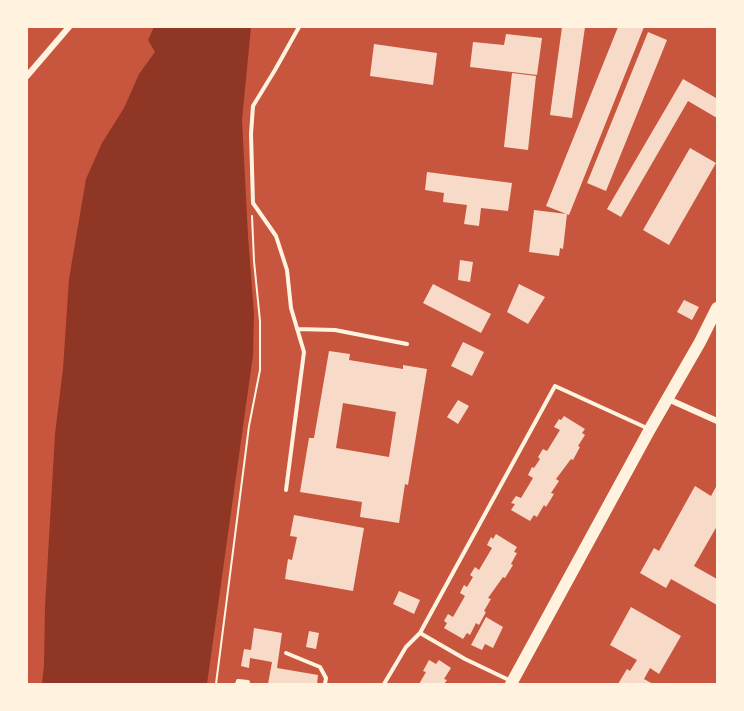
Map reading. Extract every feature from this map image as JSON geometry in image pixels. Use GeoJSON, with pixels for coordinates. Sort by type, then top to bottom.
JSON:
{"type":"FeatureCollection","features":[{"type":"Feature","properties":{"kind":"main road"},"geometry":{"type":"LineString","coordinates":[[512,683],[717,308]]}},
{"type":"Feature","properties":{"kind":"street"},"geometry":{"type":"LineString","coordinates":[[27,76],[69,27]]}},
{"type":"Feature","properties":{"kind":"street"},"geometry":{"type":"LineString","coordinates":[[668,398],[717,421]]}},
{"type":"Feature","properties":{"kind":"lane"},"geometry":{"type":"LineString","coordinates":[[286,490],[304,352],[291,308],[287,270],[276,237],[253,203],[251,134],[253,106],[299,27]]}},
{"type":"Feature","properties":{"kind":"lane"},"geometry":{"type":"LineString","coordinates":[[297,329],[335,330],[407,344]]}},
{"type":"Feature","properties":{"kind":"lane"},"geometry":{"type":"LineString","coordinates":[[384,684],[406,647],[420,633],[555,386],[650,429]]}},
{"type":"Feature","properties":{"kind":"lane"},"geometry":{"type":"LineString","coordinates":[[420,633],[512,683]]}},
{"type":"Feature","properties":{"kind":"lane"},"geometry":{"type":"LineString","coordinates":[[286,653],[320,667],[326,678],[325,684]]}},
{"type":"Feature","properties":{"kind":"lane"},"geometry":{"type":"LineString","coordinates":[[237,684],[238,681],[248,682]]}},
{"type":"Feature","properties":{"kind":"path"},"geometry":{"type":"LineString","coordinates":[[216,684],[249,426],[260,370],[260,321],[251,219],[253,203]]}},
{"type":"Feature","properties":{"kind":"shaded area"},"geometry":{"type":"Polygon","coordinates":[[[154,27],[251,27],[242,120],[254,314],[253,355],[207,684],[42,684],[55,434],[63,369],[69,279],[86,179],[102,143],[124,108],[139,74],[155,52],[148,40],[154,27]]]}},
{"type":"Feature","properties":{"kind":"building"},"geometry":{"type":"Polygon","coordinates":[[[562,27],[585,27],[572,118],[550,115],[562,27]]]}},
{"type":"Feature","properties":{"kind":"building"},"geometry":{"type":"Polygon","coordinates":[[[618,27],[644,27],[569,215],[546,206],[618,27]]]}},
{"type":"Feature","properties":{"kind":"building"},"geometry":{"type":"Polygon","coordinates":[[[648,32],[667,40],[606,191],[587,183],[648,32]]]}},
{"type":"Feature","properties":{"kind":"building"},"geometry":{"type":"Polygon","coordinates":[[[506,34],[542,38],[537,75],[470,67],[473,42],[504,45],[506,34]]]}},
{"type":"Feature","properties":{"kind":"building"},"geometry":{"type":"Polygon","coordinates":[[[374,44],[437,53],[433,85],[370,76],[374,44]]]}},
{"type":"Feature","properties":{"kind":"building"},"geometry":{"type":"Polygon","coordinates":[[[512,73],[536,76],[528,150],[504,147],[512,73]]]}},
{"type":"Feature","properties":{"kind":"building"},"geometry":{"type":"Polygon","coordinates":[[[683,79],[716,98],[717,96],[717,118],[688,101],[621,217],[607,209],[683,79]]]}},
{"type":"Feature","properties":{"kind":"building"},"geometry":{"type":"Polygon","coordinates":[[[690,148],[716,163],[669,245],[643,230],[690,148]]]}},
{"type":"Feature","properties":{"kind":"building"},"geometry":{"type":"Polygon","coordinates":[[[427,172],[512,183],[508,211],[481,208],[479,226],[464,224],[467,205],[443,202],[444,193],[425,190],[427,172]]]}},
{"type":"Feature","properties":{"kind":"building"},"geometry":{"type":"Polygon","coordinates":[[[534,210],[567,214],[563,249],[560,248],[559,256],[529,252],[534,210]]]}},
{"type":"Feature","properties":{"kind":"building"},"geometry":{"type":"Polygon","coordinates":[[[460,260],[473,262],[470,282],[458,280],[460,260]]]}},
{"type":"Feature","properties":{"kind":"building"},"geometry":{"type":"Polygon","coordinates":[[[433,284],[491,314],[481,333],[423,303],[433,284]]]}},
{"type":"Feature","properties":{"kind":"building"},"geometry":{"type":"Polygon","coordinates":[[[519,284],[545,297],[528,324],[507,312],[519,284]]]}},
{"type":"Feature","properties":{"kind":"building"},"geometry":{"type":"Polygon","coordinates":[[[684,300],[699,307],[692,320],[677,312],[684,300]]]}},
{"type":"Feature","properties":{"kind":"building"},"geometry":{"type":"Polygon","coordinates":[[[463,342],[484,352],[472,376],[451,366],[463,342]]]}},
{"type":"Feature","properties":{"kind":"building"},"geometry":{"type":"Polygon","coordinates":[[[329,351],[350,354],[349,360],[403,369],[403,365],[427,369],[408,485],[405,484],[399,523],[360,517],[362,502],[300,492],[309,438],[314,438],[329,351]],[[343,403],[336,448],[389,457],[396,412],[343,403]]]}},
{"type":"Feature","properties":{"kind":"building"},"geometry":{"type":"Polygon","coordinates":[[[458,400],[469,406],[458,424],[447,417],[458,400]]]}},
{"type":"Feature","properties":{"kind":"building"},"geometry":{"type":"Polygon","coordinates":[[[564,416],[585,429],[582,433],[585,435],[573,460],[571,459],[556,479],[559,481],[546,507],[544,505],[537,517],[534,515],[530,521],[511,510],[515,504],[511,503],[516,496],[521,498],[533,478],[528,475],[532,467],[534,468],[540,459],[538,457],[543,449],[547,451],[560,430],[554,427],[564,416]]]}},
{"type":"Feature","properties":{"kind":"building"},"geometry":{"type":"Polygon","coordinates":[[[717,485],[717,526],[694,566],[717,579],[717,605],[671,579],[666,588],[640,573],[654,548],[659,551],[695,486],[711,496],[717,485]]]}},
{"type":"Feature","properties":{"kind":"building"},"geometry":{"type":"Polygon","coordinates":[[[294,515],[364,528],[353,591],[285,579],[288,559],[292,560],[297,537],[290,536],[294,515]]]}},
{"type":"Feature","properties":{"kind":"building"},"geometry":{"type":"Polygon","coordinates":[[[496,534],[517,547],[514,552],[517,553],[505,578],[503,577],[488,598],[491,599],[479,625],[476,623],[470,635],[467,633],[463,639],[444,628],[447,623],[444,621],[448,614],[453,617],[465,596],[460,593],[464,585],[467,587],[473,577],[470,575],[475,567],[479,570],[492,548],[487,545],[491,537],[493,539],[496,534]]]}},
{"type":"Feature","properties":{"kind":"building"},"geometry":{"type":"Polygon","coordinates":[[[399,591],[420,600],[414,614],[393,604],[399,591]]]}},
{"type":"Feature","properties":{"kind":"building"},"geometry":{"type":"Polygon","coordinates":[[[631,607],[681,636],[659,674],[650,668],[644,679],[653,684],[618,684],[627,669],[630,671],[637,660],[610,645],[631,607]]]}},
{"type":"Feature","properties":{"kind":"building"},"geometry":{"type":"Polygon","coordinates":[[[486,617],[503,627],[493,648],[485,644],[482,650],[471,645],[486,617]]]}},
{"type":"Feature","properties":{"kind":"building"},"geometry":{"type":"Polygon","coordinates":[[[254,628],[282,633],[277,668],[318,675],[317,684],[268,684],[272,662],[250,658],[249,668],[241,666],[244,649],[251,650],[254,628]]]}},
{"type":"Feature","properties":{"kind":"building"},"geometry":{"type":"Polygon","coordinates":[[[309,631],[319,633],[316,649],[306,647],[309,631]]]}},
{"type":"Feature","properties":{"kind":"building"},"geometry":{"type":"Polygon","coordinates":[[[429,660],[436,664],[439,660],[451,668],[444,679],[447,680],[444,684],[419,684],[426,672],[423,671],[429,660]]]}}]}
